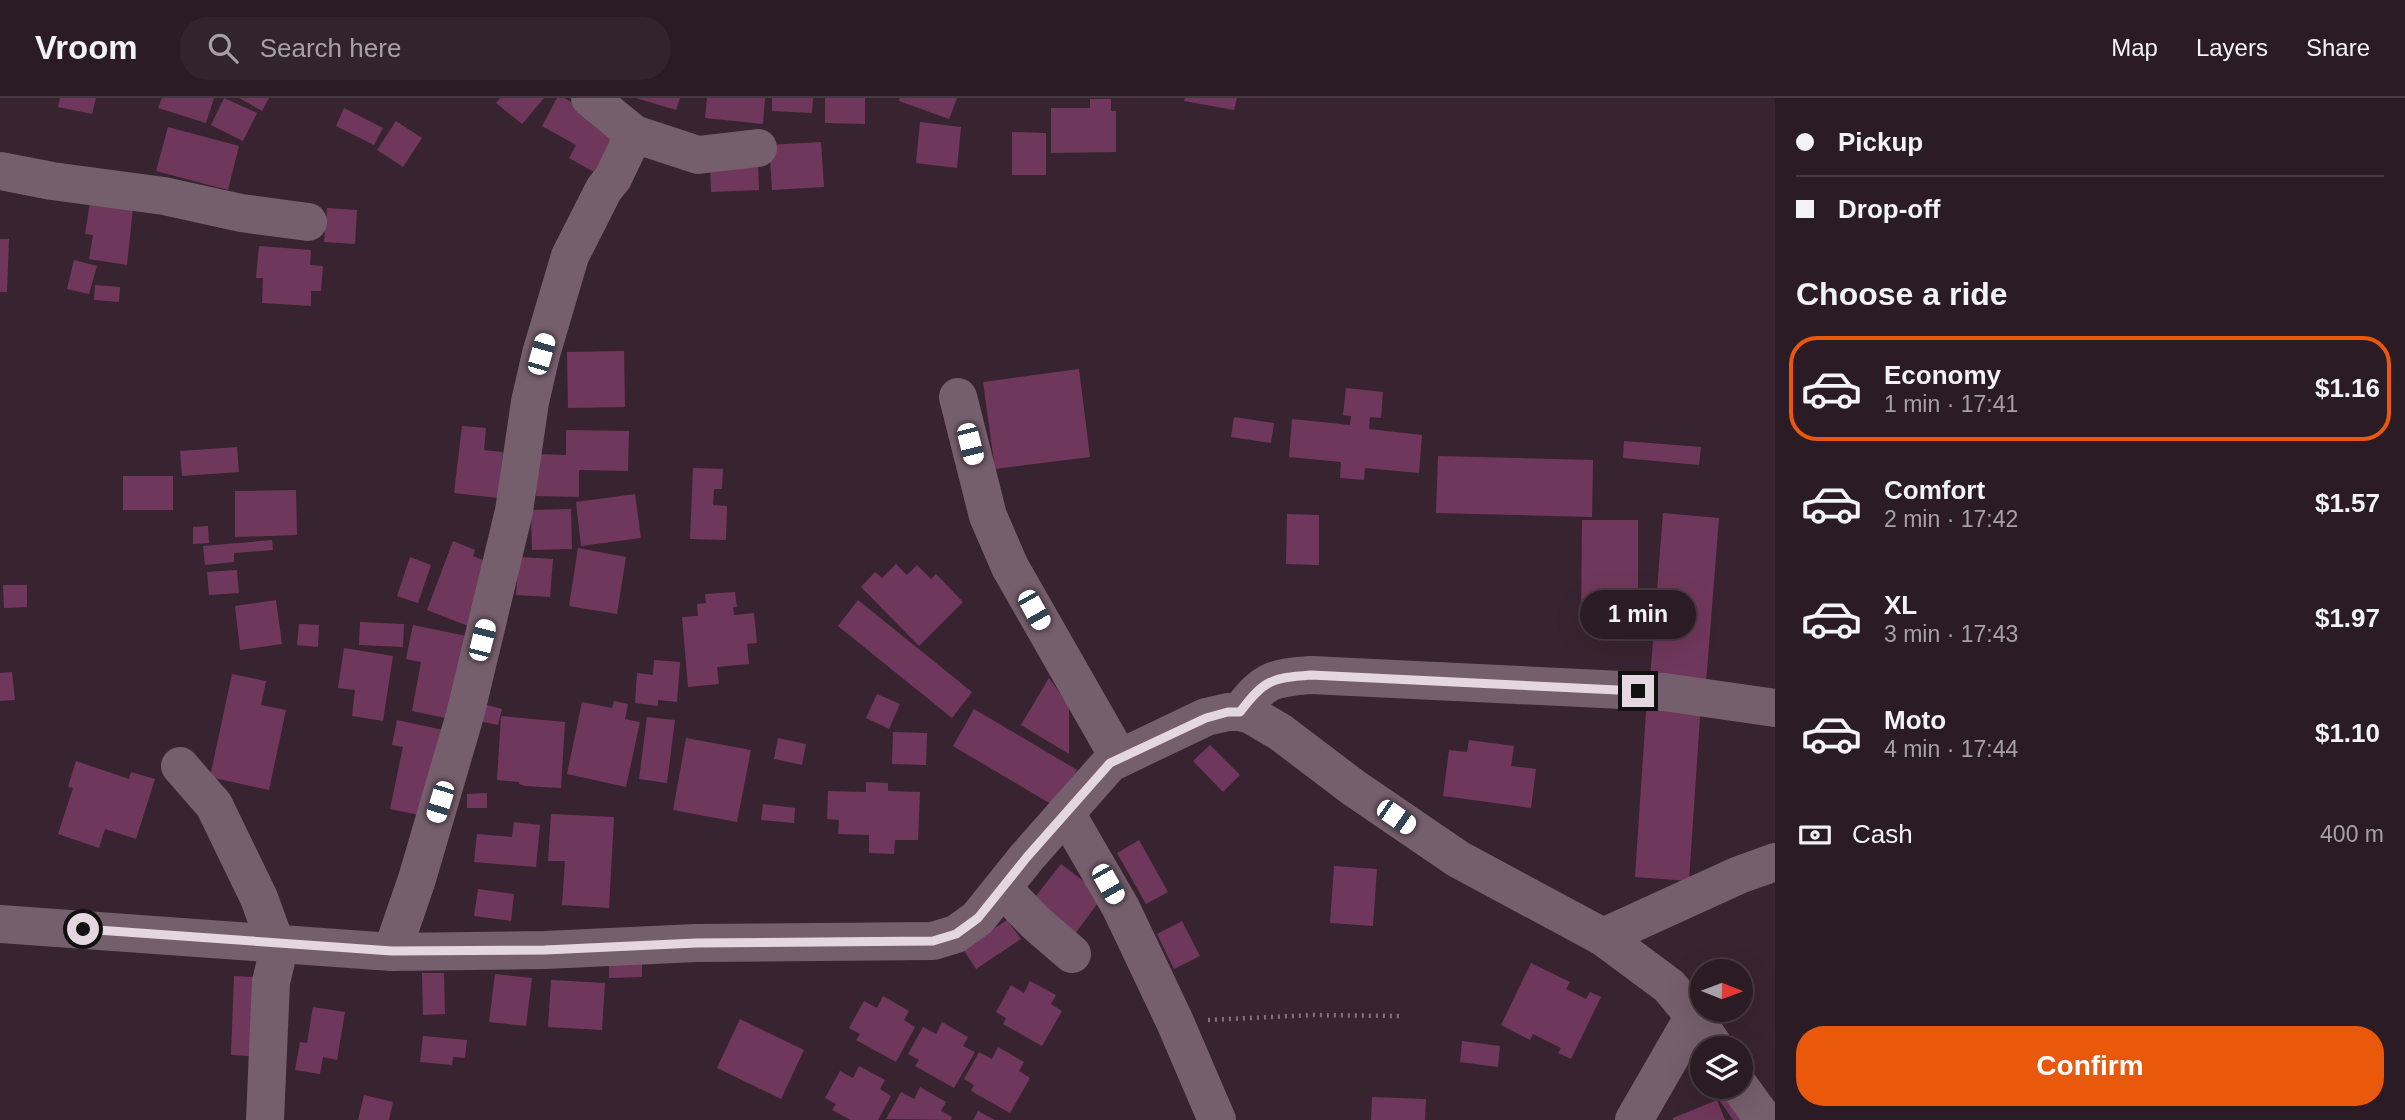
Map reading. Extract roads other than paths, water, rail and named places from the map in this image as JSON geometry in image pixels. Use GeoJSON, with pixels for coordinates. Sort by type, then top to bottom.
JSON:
{"type":"FeatureCollection","features":[{"type":"Feature","properties":{"kind":"street"},"geometry":{"type":"LineString","coordinates":[[590,98],[634,134],[698,155],[758,148]]}},
{"type":"Feature","properties":{"kind":"street"},"geometry":{"type":"LineString","coordinates":[[392,951],[417,879],[465,715],[514,511],[522,447],[538,366],[566,268],[634,134]]}},
{"type":"Feature","properties":{"kind":"street"},"geometry":{"type":"LineString","coordinates":[[0,171],[164,196],[241,213],[308,222]]}},
{"type":"Feature","properties":{"kind":"street"},"geometry":{"type":"LineString","coordinates":[[958,397],[988,516],[1010,567],[1119,758]]}},
{"type":"Feature","properties":{"kind":"street"},"geometry":{"type":"LineString","coordinates":[[1240,712],[1259,687],[1281,677],[1311,675],[1664,692],[1775,708]]}},
{"type":"Feature","properties":{"kind":"street"},"geometry":{"type":"LineString","coordinates":[[0,924],[392,951],[545,950],[696,943],[933,941],[956,934],[978,918],[1027,857],[1110,763],[1206,718],[1240,712],[1280,732],[1354,788],[1458,859],[1603,937],[1669,986],[1690,1011]]}},
{"type":"Feature","properties":{"kind":"street"},"geometry":{"type":"LineString","coordinates":[[180,766],[214,804],[259,898],[275,942],[265,1120]]}},
{"type":"Feature","properties":{"kind":"street"},"geometry":{"type":"LineString","coordinates":[[1066,813],[1121,908],[1175,1022],[1217,1120]]}},
{"type":"Feature","properties":{"kind":"street"},"geometry":{"type":"LineString","coordinates":[[1603,937],[1739,875],[1775,862]]}},
{"type":"Feature","properties":{"kind":"street"},"geometry":{"type":"LineString","coordinates":[[1003,889],[1036,923],[1072,954]]}},
{"type":"Feature","properties":{"kind":"street"},"geometry":{"type":"LineString","coordinates":[[1634,1120],[1691,1022]]}},
{"type":"Feature","properties":{"kind":"street"},"geometry":{"type":"LineString","coordinates":[[1749,1099],[1764,1120]]}}]}
